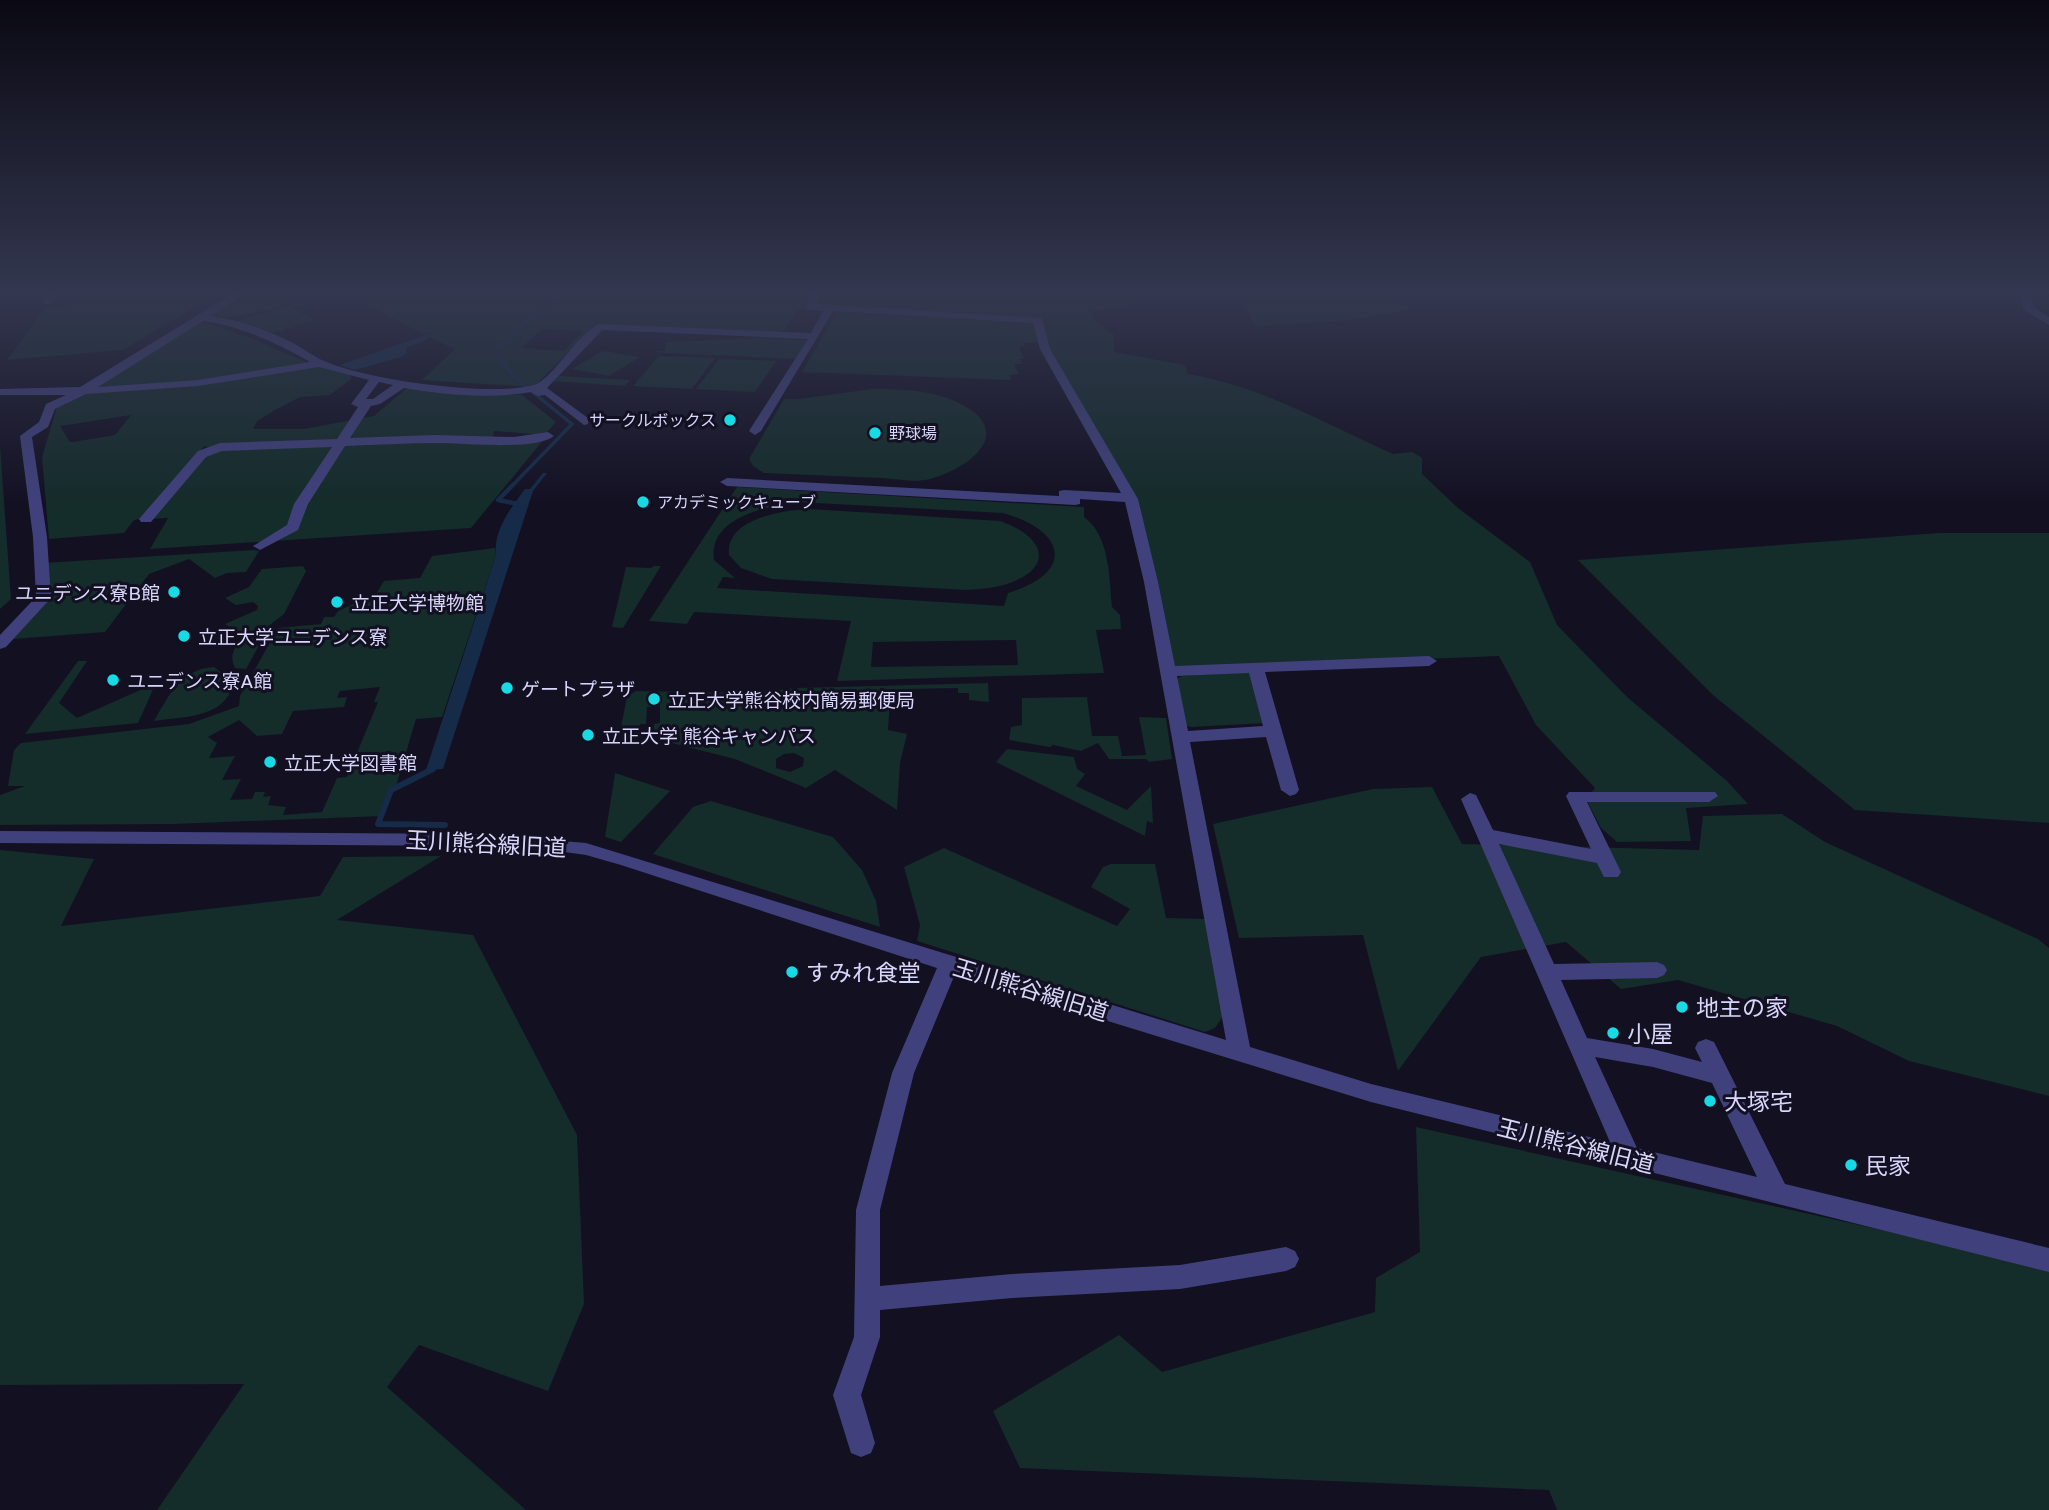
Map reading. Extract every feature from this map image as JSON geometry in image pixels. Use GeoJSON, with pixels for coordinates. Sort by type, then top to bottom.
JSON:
{"type":"FeatureCollection","features":[{"type":"Feature","properties":{"kind":"street"},"geometry":{"type":"LineString","coordinates":[[0,644],[44,598],[40,537],[26,436],[44,424],[50,407],[128,363]]}},
{"type":"Feature","properties":{"kind":"street"},"geometry":{"type":"LineString","coordinates":[[0,392],[81,392],[191,385],[317,364],[402,384],[443,390],[534,389],[541,387],[564,363]]}},
{"type":"Feature","properties":{"kind":"street"},"geometry":{"type":"LineString","coordinates":[[755,431],[798,363]]}},
{"type":"Feature","properties":{"kind":"street"},"geometry":{"type":"LineString","coordinates":[[1053,363],[1130,498],[1151,582],[1240,1055]]}},
{"type":"Feature","properties":{"kind":"street"},"geometry":{"type":"LineString","coordinates":[[376,378],[357,404],[376,402],[402,384]]}},
{"type":"Feature","properties":{"kind":"street"},"geometry":{"type":"LineString","coordinates":[[534,389],[538,393],[547,391],[584,421]]}},
{"type":"Feature","properties":{"kind":"street"},"geometry":{"type":"LineString","coordinates":[[260,546],[293,527],[301,504],[366,404]]}},
{"type":"Feature","properties":{"kind":"street"},"geometry":{"type":"LineString","coordinates":[[146,519],[207,451],[239,446],[435,439],[514,441],[548,436]]}},
{"type":"Feature","properties":{"kind":"street"},"geometry":{"type":"LineString","coordinates":[[727,482],[1074,502]]}},
{"type":"Feature","properties":{"kind":"street"},"geometry":{"type":"LineString","coordinates":[[979,488],[1130,498]]}},
{"type":"Feature","properties":{"kind":"street"},"geometry":{"type":"LineString","coordinates":[[1168,671],[1429,661]]}},
{"type":"Feature","properties":{"kind":"street"},"geometry":{"type":"LineString","coordinates":[[1256,668],[1290,790]]}},
{"type":"Feature","properties":{"kind":"street"},"geometry":{"type":"LineString","coordinates":[[1180,737],[1273,731]]}},
{"type":"Feature","properties":{"kind":"street"},"geometry":{"type":"LineString","coordinates":[[1486,835],[1608,865],[1575,796],[1709,796]]}},
{"type":"Feature","properties":{"kind":"street"},"geometry":{"type":"LineString","coordinates":[[1470,799],[1629,1158]]}},
{"type":"Feature","properties":{"kind":"street","name":"玉川熊谷線旧道"},"geometry":{"type":"LineString","coordinates":[[0,837],[478,840],[562,846],[627,860],[949,964],[1371,1093],[2049,1261]]}},
{"type":"Feature","properties":{"kind":"street"},"geometry":{"type":"LineString","coordinates":[[861,1443],[847,1395],[867,1337],[868,1210],[903,1073],[949,964]]}},
{"type":"Feature","properties":{"kind":"street"},"geometry":{"type":"LineString","coordinates":[[1545,972],[1657,970]]}},
{"type":"Feature","properties":{"kind":"street"},"geometry":{"type":"LineString","coordinates":[[1578,1045],[1653,1058],[1719,1076]]}},
{"type":"Feature","properties":{"kind":"street"},"geometry":{"type":"LineString","coordinates":[[1706,1048],[1777,1194]]}},
{"type":"Feature","properties":{"kind":"street"},"geometry":{"type":"LineString","coordinates":[[867,1299],[1012,1286],[1180,1277],[1286,1259]]}},
{"type":"Feature","properties":{"kind":"green space"},"geometry":{"type":"Polygon","coordinates":[[[129,363],[310,363],[350,375],[351,379],[330,395],[300,397],[257,421],[253,429],[304,429],[374,416],[407,388],[522,395],[556,422],[544,435],[494,431],[493,438],[544,439],[471,528],[150,549],[168,518],[150,519],[202,459],[215,450],[204,446],[140,519],[134,520],[124,533],[49,539],[42,457],[57,407],[129,363]],[[131,415],[60,426],[70,442],[115,435],[131,415]]]}},
{"type":"Feature","properties":{"kind":"green space"},"geometry":{"type":"Polygon","coordinates":[[[440,363],[557,363],[531,387],[422,380],[440,363]]]}},
{"type":"Feature","properties":{"kind":"green space"},"geometry":{"type":"Polygon","coordinates":[[[568,363],[571,363],[559,376],[630,380],[625,386],[551,381],[568,363]]]}},
{"type":"Feature","properties":{"kind":"green space"},"geometry":{"type":"Polygon","coordinates":[[[582,363],[629,363],[609,376],[572,369],[582,363]]]}},
{"type":"Feature","properties":{"kind":"green space"},"geometry":{"type":"Polygon","coordinates":[[[653,363],[711,363],[692,389],[633,386],[653,363]]]}},
{"type":"Feature","properties":{"kind":"green space"},"geometry":{"type":"Polygon","coordinates":[[[716,363],[774,363],[755,392],[696,389],[716,363]]]}},
{"type":"Feature","properties":{"kind":"green space"},"geometry":{"type":"Polygon","coordinates":[[[807,363],[1022,364],[1014,364],[1019,374],[1010,375],[1011,380],[802,372],[807,363]]]}},
{"type":"Feature","properties":{"kind":"green space"},"geometry":{"type":"Polygon","coordinates":[[[1058,363],[1185,365],[1188,374],[1241,387],[1267,397],[1393,454],[1412,452],[1422,458],[1422,474],[1458,508],[1530,562],[1557,625],[1627,697],[1727,781],[1748,804],[1686,808],[1691,841],[1617,842],[1601,828],[1586,799],[1595,788],[1536,725],[1499,656],[1174,669],[1133,495],[1058,363]]]}},
{"type":"Feature","properties":{"kind":"green space","name":"野球場"},"geometry":{"type":"Polygon","coordinates":[[[872,389],[929,393],[961,404],[977,415],[985,427],[986,438],[981,449],[959,467],[919,481],[764,473],[753,466],[749,459],[784,399],[872,389]]]}},
{"type":"Feature","properties":{"kind":"green space"},"geometry":{"type":"Polygon","coordinates":[[[0,445],[11,599],[0,609],[0,445]]]}},
{"type":"Feature","properties":{"kind":"green space"},"geometry":{"type":"Polygon","coordinates":[[[737,487],[1084,507],[1084,517],[1099,535],[1107,558],[1112,607],[1120,615],[1121,629],[1096,630],[1104,673],[837,681],[851,621],[694,612],[687,624],[649,621],[737,487]],[[797,502],[756,511],[729,524],[715,545],[714,560],[735,578],[723,577],[717,588],[1004,606],[1008,593],[1045,574],[1053,563],[1055,552],[1040,530],[1003,513],[797,502]],[[1016,640],[873,642],[871,667],[1018,665],[1016,640]]]}},
{"type":"Feature","properties":{"kind":"green space"},"geometry":{"type":"Polygon","coordinates":[[[810,509],[1000,521],[1014,527],[1033,541],[1039,558],[1035,567],[1010,583],[966,590],[772,579],[741,568],[729,555],[730,542],[736,532],[746,524],[772,514],[810,509]]]}},
{"type":"Feature","properties":{"kind":"green space"},"geometry":{"type":"Polygon","coordinates":[[[1939,533],[2049,533],[2049,823],[1855,810],[1714,696],[1578,560],[1939,533]]]}},
{"type":"Feature","properties":{"kind":"green space"},"geometry":{"type":"Polygon","coordinates":[[[495,548],[496,555],[442,717],[416,719],[396,786],[382,816],[173,824],[0,825],[0,795],[25,786],[8,786],[14,750],[21,743],[189,724],[239,706],[240,696],[278,628],[321,624],[324,617],[334,617],[338,611],[376,594],[384,581],[420,578],[432,556],[495,548]],[[380,687],[340,691],[337,698],[347,697],[344,707],[293,711],[282,734],[257,736],[239,720],[208,737],[217,743],[209,758],[235,756],[222,780],[241,779],[230,800],[252,799],[255,792],[265,792],[263,797],[271,796],[268,805],[286,807],[283,815],[322,812],[337,778],[347,777],[378,702],[374,702],[380,687]]]}},
{"type":"Feature","properties":{"kind":"green space"},"geometry":{"type":"Polygon","coordinates":[[[259,551],[246,572],[227,573],[215,578],[189,559],[149,574],[105,632],[13,639],[46,600],[43,563],[259,551]]]}},
{"type":"Feature","properties":{"kind":"green space"},"geometry":{"type":"Polygon","coordinates":[[[303,566],[306,571],[284,614],[271,624],[246,669],[235,668],[233,655],[243,636],[225,624],[257,610],[258,606],[253,602],[236,605],[225,598],[249,587],[262,569],[303,566]]]}},
{"type":"Feature","properties":{"kind":"green space"},"geometry":{"type":"Polygon","coordinates":[[[661,566],[623,628],[612,627],[626,567],[661,566]]]}},
{"type":"Feature","properties":{"kind":"green space"},"geometry":{"type":"Polygon","coordinates":[[[78,661],[87,661],[59,703],[77,718],[156,683],[138,723],[25,734],[78,661]]]}},
{"type":"Feature","properties":{"kind":"green space"},"geometry":{"type":"Polygon","coordinates":[[[214,667],[234,682],[222,703],[202,714],[154,721],[184,678],[214,667]]]}},
{"type":"Feature","properties":{"kind":"green space"},"geometry":{"type":"Polygon","coordinates":[[[1251,672],[1266,723],[1191,727],[1185,725],[1176,679],[1182,676],[1251,672]]]}},
{"type":"Feature","properties":{"kind":"green space"},"geometry":{"type":"Polygon","coordinates":[[[988,683],[989,702],[969,700],[969,693],[958,693],[958,688],[908,689],[908,696],[890,699],[888,730],[907,734],[900,763],[897,810],[835,770],[806,788],[735,759],[660,740],[662,730],[654,730],[654,724],[660,723],[660,706],[647,707],[646,724],[640,724],[639,732],[620,733],[627,696],[636,691],[749,693],[797,688],[988,683]],[[794,753],[784,754],[776,759],[776,768],[790,772],[803,766],[804,758],[794,753]]]}},
{"type":"Feature","properties":{"kind":"green space"},"geometry":{"type":"Polygon","coordinates":[[[1087,697],[1092,736],[1118,736],[1122,756],[1146,755],[1139,717],[1166,718],[1172,759],[1149,762],[1146,759],[1109,759],[1098,743],[1081,751],[1009,740],[1011,727],[1022,725],[1022,698],[1087,697]]]}},
{"type":"Feature","properties":{"kind":"green space"},"geometry":{"type":"Polygon","coordinates":[[[1007,749],[1074,757],[1077,769],[1085,774],[1076,786],[1127,810],[1151,786],[1153,823],[1147,821],[1145,836],[996,762],[1007,749]]]}},
{"type":"Feature","properties":{"kind":"green space"},"geometry":{"type":"Polygon","coordinates":[[[615,773],[670,791],[621,842],[605,837],[615,773]]]}},
{"type":"Feature","properties":{"kind":"green space"},"geometry":{"type":"Polygon","coordinates":[[[1432,787],[1462,844],[1699,850],[1703,816],[1782,814],[1825,842],[2038,939],[2049,948],[2049,1096],[1909,1061],[1837,1026],[1678,980],[1621,989],[1566,942],[1481,957],[1398,1071],[1363,935],[1239,938],[1213,824],[1373,789],[1432,787]]]}},
{"type":"Feature","properties":{"kind":"green space"},"geometry":{"type":"Polygon","coordinates":[[[711,801],[833,837],[862,870],[876,901],[880,927],[653,854],[693,807],[711,801]]]}},
{"type":"Feature","properties":{"kind":"green space"},"geometry":{"type":"Polygon","coordinates":[[[944,848],[1117,926],[1130,909],[1091,887],[1103,867],[1111,864],[1155,864],[1166,918],[1207,919],[1224,1015],[1215,1028],[1205,1032],[917,941],[920,925],[904,867],[944,848]]]}},
{"type":"Feature","properties":{"kind":"green space"},"geometry":{"type":"Polygon","coordinates":[[[0,850],[94,859],[61,926],[320,896],[343,857],[441,856],[337,920],[473,935],[577,1135],[584,1304],[548,1391],[419,1345],[387,1387],[526,1510],[157,1510],[244,1384],[0,1385],[0,850]]]}},
{"type":"Feature","properties":{"kind":"green space"},"geometry":{"type":"Polygon","coordinates":[[[1416,1127],[2049,1267],[2049,1510],[1557,1510],[1549,1490],[1020,1468],[993,1411],[1119,1335],[1162,1372],[1375,1312],[1376,1278],[1420,1252],[1416,1127]]]}},
{"type":"Feature","properties":{"kind":"water"},"geometry":{"type":"Polygon","coordinates":[[[344,363],[378,363],[355,370],[340,365],[344,363]]]}},
{"type":"Feature","properties":{"kind":"water"},"geometry":{"type":"Polygon","coordinates":[[[543,473],[547,473],[533,491],[443,769],[426,770],[496,555],[500,528],[525,489],[530,489],[543,473]]]}},
{"type":"Feature","properties":{"kind":"waterway"},"geometry":{"type":"LineString","coordinates":[[504,363],[514,377],[572,424],[511,487]]}},
{"type":"Feature","properties":{"kind":"waterway"},"geometry":{"type":"LineString","coordinates":[[511,487],[498,500],[518,504]]}},
{"type":"Feature","properties":{"kind":"waterway"},"geometry":{"type":"LineString","coordinates":[[435,763],[433,769],[391,790],[378,824],[445,825]]}},
{"type":"Feature","properties":{"kind":"place","name":"サークルボックス"},"geometry":{"type":"Point","coordinates":[730,420]}},
{"type":"Feature","properties":{"kind":"place","name":"野球場"},"geometry":{"type":"Point","coordinates":[875,433]}},
{"type":"Feature","properties":{"kind":"place","name":"アカデミックキューブ"},"geometry":{"type":"Point","coordinates":[643,502]}},
{"type":"Feature","properties":{"kind":"place","name":"ユニデンス寮B館"},"geometry":{"type":"Point","coordinates":[174,592]}},
{"type":"Feature","properties":{"kind":"place","name":"立正大学博物館"},"geometry":{"type":"Point","coordinates":[337,602]}},
{"type":"Feature","properties":{"kind":"place","name":"立正大学ユニデンス寮"},"geometry":{"type":"Point","coordinates":[184,636]}},
{"type":"Feature","properties":{"kind":"place","name":"ユニデンス寮A館"},"geometry":{"type":"Point","coordinates":[113,680]}},
{"type":"Feature","properties":{"kind":"place","name":"ゲートプラザ"},"geometry":{"type":"Point","coordinates":[507,688]}},
{"type":"Feature","properties":{"kind":"place","name":"立正大学熊谷校内簡易郵便局"},"geometry":{"type":"Point","coordinates":[654,699]}},
{"type":"Feature","properties":{"kind":"place","name":"立正大学 熊谷キャンパス"},"geometry":{"type":"Point","coordinates":[588,735]}},
{"type":"Feature","properties":{"kind":"place","name":"立正大学図書館"},"geometry":{"type":"Point","coordinates":[270,762]}},
{"type":"Feature","properties":{"kind":"place","name":"すみれ食堂"},"geometry":{"type":"Point","coordinates":[792,972]}},
{"type":"Feature","properties":{"kind":"place","name":"地主の家"},"geometry":{"type":"Point","coordinates":[1682,1007]}},
{"type":"Feature","properties":{"kind":"place","name":"小屋"},"geometry":{"type":"Point","coordinates":[1613,1033]}},
{"type":"Feature","properties":{"kind":"place","name":"大塚宅"},"geometry":{"type":"Point","coordinates":[1710,1101]}},
{"type":"Feature","properties":{"kind":"place","name":"民家"},"geometry":{"type":"Point","coordinates":[1851,1165]}}]}
